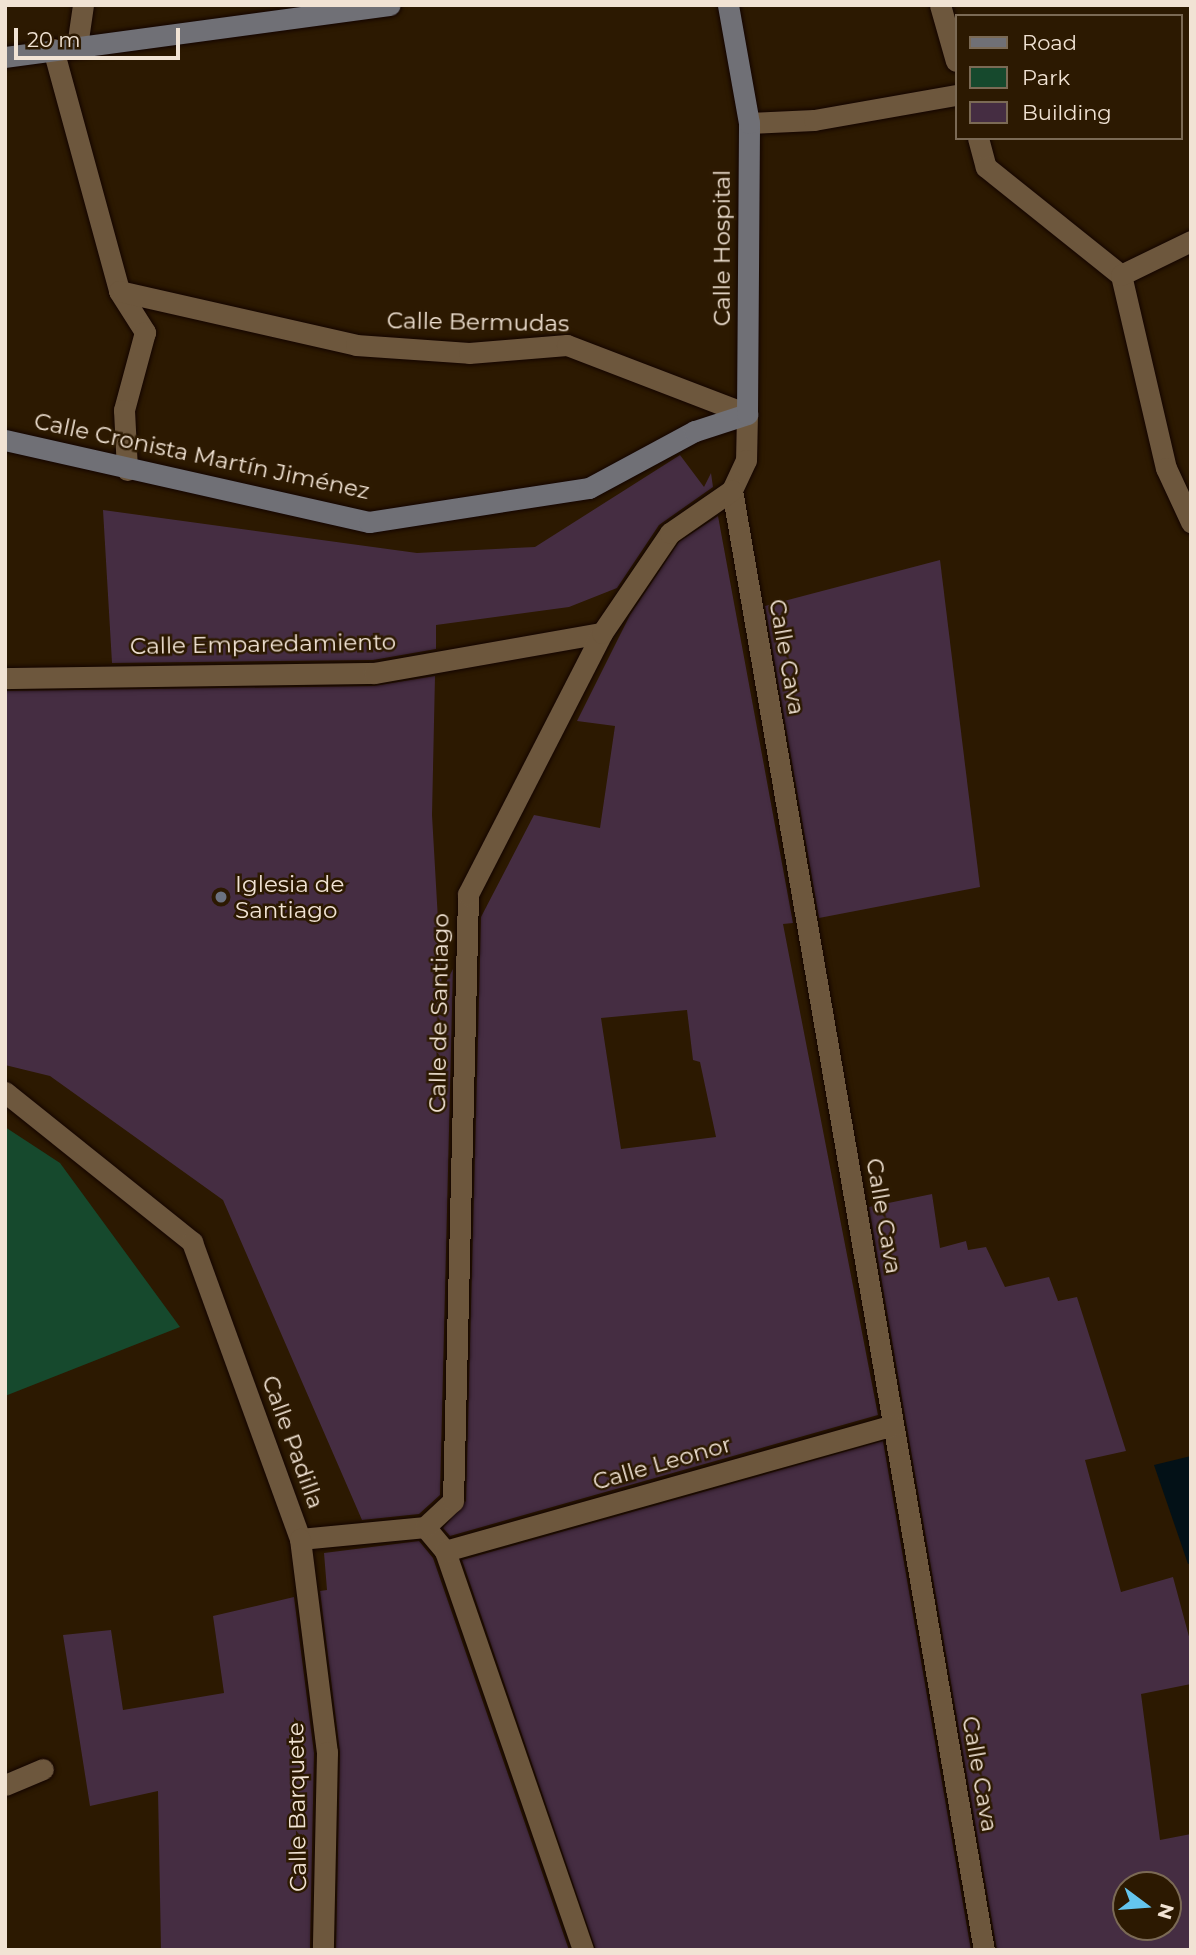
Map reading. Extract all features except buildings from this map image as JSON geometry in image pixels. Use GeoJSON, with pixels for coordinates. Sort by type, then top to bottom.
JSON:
{"type":"FeatureCollection","features":[{"type":"Feature","properties":{"kind":"street"},"geometry":{"type":"LineString","coordinates":[[77,46],[83,5]]}},
{"type":"Feature","properties":{"kind":"street"},"geometry":{"type":"LineString","coordinates":[[5,57],[390,5]]}},
{"type":"Feature","properties":{"kind":"street","name":"Calle Hospital"},"geometry":{"type":"LineString","coordinates":[[728,5],[749,123],[746,460],[732,490]]}},
{"type":"Feature","properties":{"kind":"street"},"geometry":{"type":"LineString","coordinates":[[940,5],[954,54]]}},
{"type":"Feature","properties":{"kind":"street"},"geometry":{"type":"LineString","coordinates":[[53,49],[119,291],[145,332],[124,410],[127,470]]}},
{"type":"Feature","properties":{"kind":"street"},"geometry":{"type":"LineString","coordinates":[[749,123],[814,120],[954,95]]}},
{"type":"Feature","properties":{"kind":"street"},"geometry":{"type":"LineString","coordinates":[[979,140],[986,167],[1121,275],[1166,468],[1191,522]]}},
{"type":"Feature","properties":{"kind":"street"},"geometry":{"type":"LineString","coordinates":[[1121,275],[1191,241]]}},
{"type":"Feature","properties":{"kind":"street","name":"Calle Bermudas"},"geometry":{"type":"LineString","coordinates":[[119,291],[356,345],[469,353],[567,345],[747,414]]}},
{"type":"Feature","properties":{"kind":"street","name":"Calle Cronista Martín Jiménez"},"geometry":{"type":"LineString","coordinates":[[5,440],[127,470],[369,522],[589,488],[695,431],[747,414]]}},
{"type":"Feature","properties":{"kind":"street","name":"Calle de Santiago"},"geometry":{"type":"LineString","coordinates":[[425,1527],[453,1501],[468,894],[602,633],[670,533],[732,490]]}},
{"type":"Feature","properties":{"kind":"street","name":"Calle Cava"},"geometry":{"type":"LineString","coordinates":[[732,490],[984,1950]]}},
{"type":"Feature","properties":{"kind":"street","name":"Calle Emparedamiento"},"geometry":{"type":"LineString","coordinates":[[5,678],[374,673],[602,633]]}},
{"type":"Feature","properties":{"kind":"street","name":"Calle Padilla"},"geometry":{"type":"LineString","coordinates":[[5,1092],[192,1242],[300,1539],[425,1527]]}},
{"type":"Feature","properties":{"kind":"street","name":"Calle Leonor"},"geometry":{"type":"LineString","coordinates":[[445,1551],[893,1425]]}},
{"type":"Feature","properties":{"kind":"street"},"geometry":{"type":"LineString","coordinates":[[425,1527],[445,1551],[583,1950]]}},
{"type":"Feature","properties":{"kind":"street","name":"Calle Barquete"},"geometry":{"type":"LineString","coordinates":[[300,1539],[327,1752],[323,1950]]}},
{"type":"Feature","properties":{"kind":"street"},"geometry":{"type":"LineString","coordinates":[[5,1784],[43,1769]]}},
{"type":"Feature","properties":{"kind":"green space"},"geometry":{"type":"Polygon","coordinates":[[[5,1127],[60,1163],[180,1327],[5,1396],[5,1127]]]}},
{"type":"Feature","properties":{"kind":"shaded area"},"geometry":{"type":"Polygon","coordinates":[[[1191,1456],[1191,1563],[1188,1564],[1154,1465],[1191,1456]]]}},
{"type":"Feature","properties":{"kind":"place","name":"Iglesia de Santiago"},"geometry":{"type":"Point","coordinates":[221,897]}}]}
